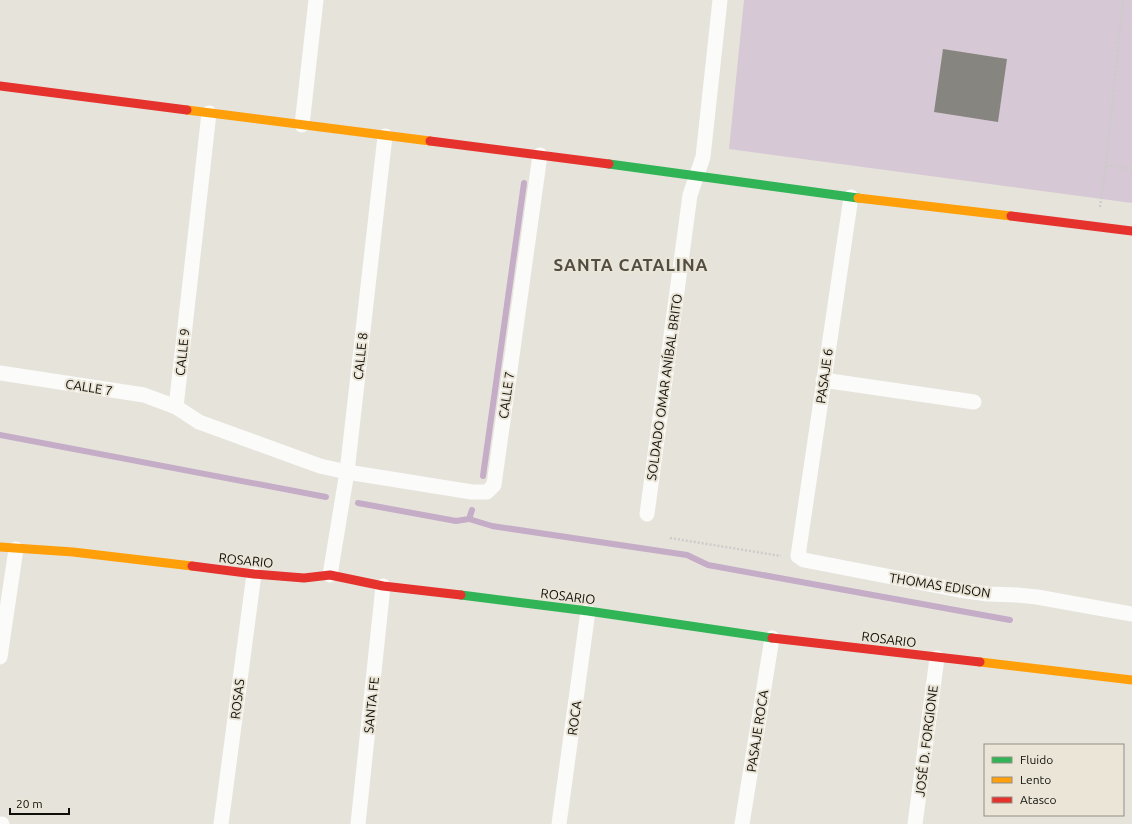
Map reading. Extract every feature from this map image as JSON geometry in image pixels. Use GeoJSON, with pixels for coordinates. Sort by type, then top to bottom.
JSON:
{"type":"FeatureCollection","features":[{"type":"Feature","properties":{"kind":"street"},"geometry":{"type":"LineString","coordinates":[[302,125],[316,0]]}},
{"type":"Feature","properties":{"kind":"street","name":"SOLDADO OMAR ANÍBAL BRITO"},"geometry":{"type":"LineString","coordinates":[[647,514],[690,195],[698,176],[703,157],[720,0]]}},
{"type":"Feature","properties":{"kind":"street"},"geometry":{"type":"LineString","coordinates":[[0,86],[385,136],[540,154],[850,197],[1132,231]]}},
{"type":"Feature","properties":{"kind":"street","name":"CALLE 9"},"geometry":{"type":"LineString","coordinates":[[176,407],[209,113]]}},
{"type":"Feature","properties":{"kind":"street","name":"CALLE 8"},"geometry":{"type":"LineString","coordinates":[[330,575],[347,472],[385,136]]}},
{"type":"Feature","properties":{"kind":"street","name":"CALLE 7"},"geometry":{"type":"LineString","coordinates":[[347,472],[472,492],[487,492],[494,485],[540,154]]}},
{"type":"Feature","properties":{"kind":"street","name":"PASAJE 6"},"geometry":{"type":"LineString","coordinates":[[798,556],[850,197]]}},
{"type":"Feature","properties":{"kind":"street","name":"CALLE 7"},"geometry":{"type":"LineString","coordinates":[[0,373],[144,396],[176,407]]}},
{"type":"Feature","properties":{"kind":"street"},"geometry":{"type":"LineString","coordinates":[[823,380],[974,402]]}},
{"type":"Feature","properties":{"kind":"street"},"geometry":{"type":"LineString","coordinates":[[176,407],[198,422],[320,466],[347,472]]}},
{"type":"Feature","properties":{"kind":"street","name":"ROSARIO"},"geometry":{"type":"LineString","coordinates":[[0,547],[73,552],[254,574],[304,578],[330,575],[383,586],[588,611],[772,638],[1132,680]]}},
{"type":"Feature","properties":{"kind":"street"},"geometry":{"type":"LineString","coordinates":[[0,657],[16,549]]}},
{"type":"Feature","properties":{"kind":"street","name":"THOMAS EDISON"},"geometry":{"type":"LineString","coordinates":[[798,556],[804,560],[959,590],[988,594],[1037,597],[1132,614]]}},
{"type":"Feature","properties":{"kind":"street","name":"ROSAS"},"geometry":{"type":"LineString","coordinates":[[221,824],[254,574]]}},
{"type":"Feature","properties":{"kind":"street","name":"SANTA FE"},"geometry":{"type":"LineString","coordinates":[[358,824],[383,586]]}},
{"type":"Feature","properties":{"kind":"street","name":"ROCA"},"geometry":{"type":"LineString","coordinates":[[559,824],[588,611]]}},
{"type":"Feature","properties":{"kind":"street","name":"PASAJE ROCA"},"geometry":{"type":"LineString","coordinates":[[742,824],[772,638]]}},
{"type":"Feature","properties":{"kind":"street","name":"JOSÉ D. FORGIONE"},"geometry":{"type":"LineString","coordinates":[[916,824],[937,658]]}},
{"type":"Feature","properties":{"kind":"path"},"geometry":{"type":"LineString","coordinates":[[1097,227],[1106,165],[1124,0]]}},
{"type":"Feature","properties":{"kind":"path"},"geometry":{"type":"LineString","coordinates":[[1106,165],[1132,169]]}},
{"type":"Feature","properties":{"kind":"path"},"geometry":{"type":"LineString","coordinates":[[670,538],[788,557],[798,556]]}},
{"type":"Feature","properties":{"kind":"shaded area"},"geometry":{"type":"Polygon","coordinates":[[[744,0],[1132,0],[1132,203],[729,149],[744,0]]]}},
{"type":"Feature","properties":{"kind":"building"},"geometry":{"type":"Polygon","coordinates":[[[943,49],[1007,59],[998,122],[934,112],[943,49]]]}},
{"type":"Feature","properties":{"kind":"waterway"},"geometry":{"type":"LineString","coordinates":[[483,476],[524,183]]}},
{"type":"Feature","properties":{"kind":"waterway"},"geometry":{"type":"LineString","coordinates":[[0,435],[326,497]]}},
{"type":"Feature","properties":{"kind":"waterway"},"geometry":{"type":"LineString","coordinates":[[358,503],[456,521],[469,519],[472,510]]}},
{"type":"Feature","properties":{"kind":"waterway"},"geometry":{"type":"LineString","coordinates":[[469,519],[492,526],[687,555],[708,565],[1010,620]]}},
{"type":"Feature","properties":{"kind":"traffic: fast"},"geometry":{"type":"LineString","coordinates":[[609,164],[858,198]]}},
{"type":"Feature","properties":{"kind":"traffic: fast"},"geometry":{"type":"LineString","coordinates":[[461,595],[588,611],[772,638]]}},
{"type":"Feature","properties":{"kind":"traffic: slow"},"geometry":{"type":"LineString","coordinates":[[187,110],[430,141]]}},
{"type":"Feature","properties":{"kind":"traffic: slow"},"geometry":{"type":"LineString","coordinates":[[858,198],[1011,216]]}},
{"type":"Feature","properties":{"kind":"traffic: slow"},"geometry":{"type":"LineString","coordinates":[[0,547],[73,552],[192,566]]}},
{"type":"Feature","properties":{"kind":"traffic: slow"},"geometry":{"type":"LineString","coordinates":[[980,662],[1132,680]]}},
{"type":"Feature","properties":{"kind":"traffic: jam"},"geometry":{"type":"LineString","coordinates":[[0,86],[187,110]]}},
{"type":"Feature","properties":{"kind":"traffic: jam"},"geometry":{"type":"LineString","coordinates":[[430,141],[609,164]]}},
{"type":"Feature","properties":{"kind":"traffic: jam"},"geometry":{"type":"LineString","coordinates":[[1011,216],[1132,231]]}},
{"type":"Feature","properties":{"kind":"traffic: jam"},"geometry":{"type":"LineString","coordinates":[[192,566],[254,574],[304,578],[330,575],[383,586],[461,595]]}},
{"type":"Feature","properties":{"kind":"traffic: jam"},"geometry":{"type":"LineString","coordinates":[[772,638],[980,662]]}},
{"type":"Feature","properties":{"kind":"district","name":"SANTA CATALINA"},"geometry":{"type":"Point","coordinates":[631,264]}}]}
